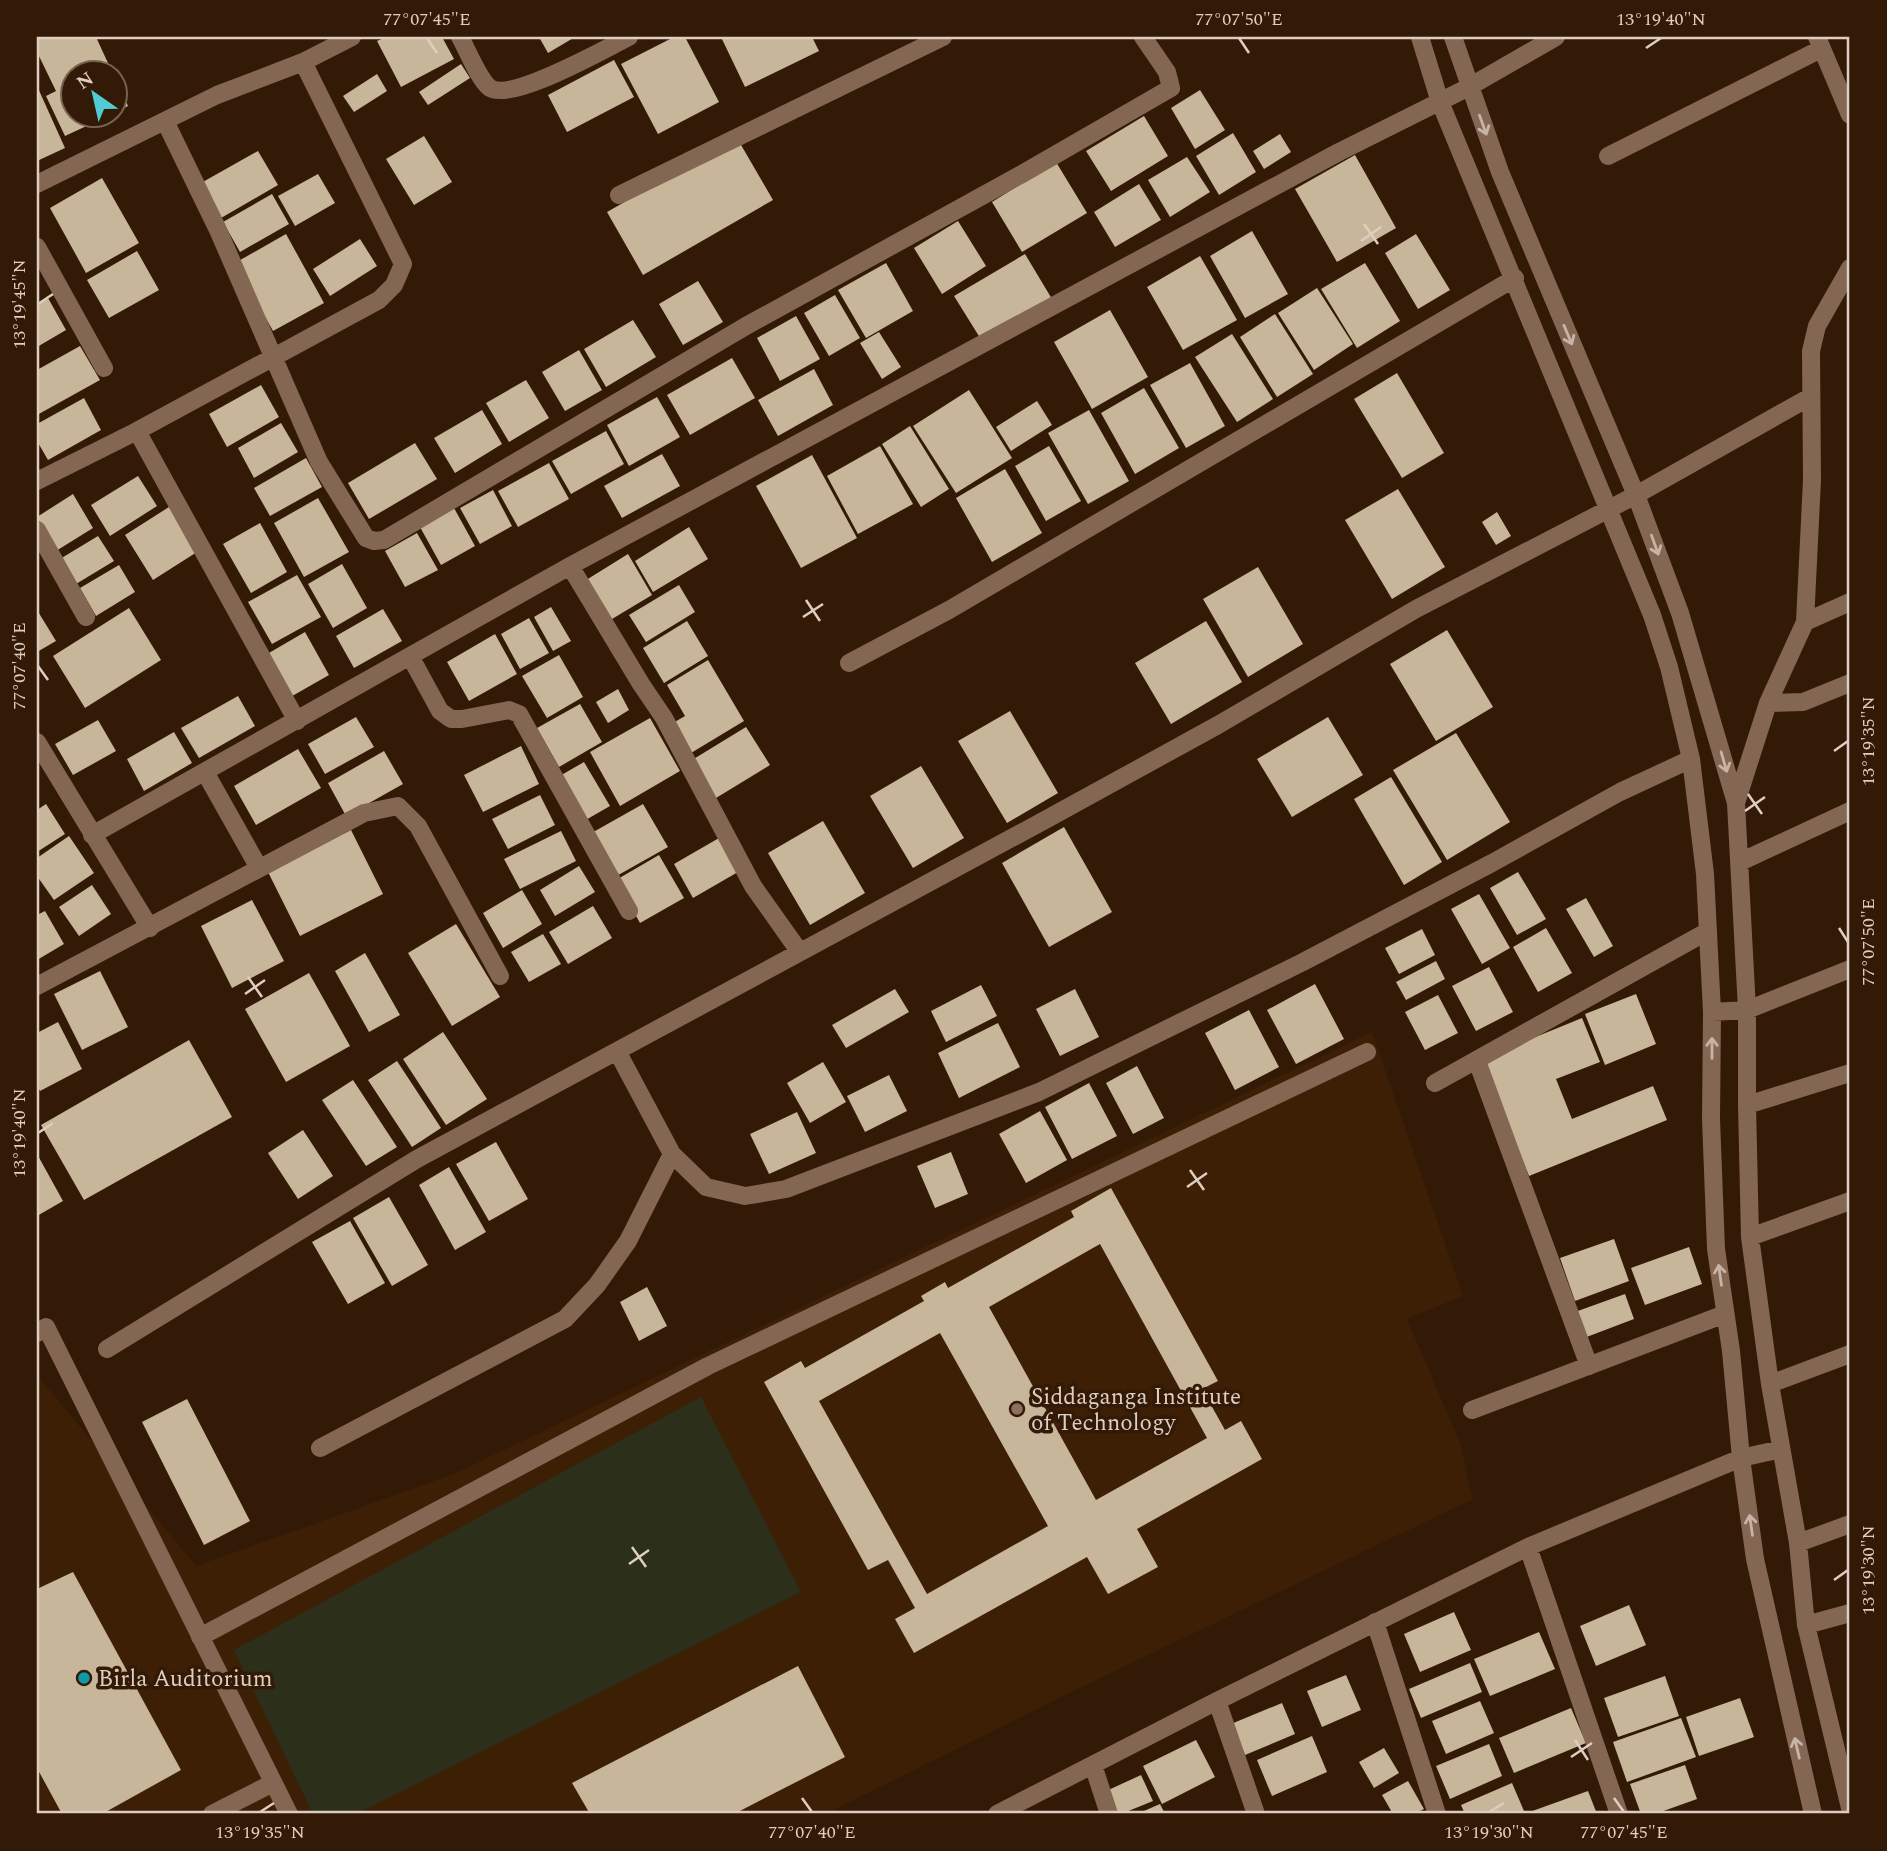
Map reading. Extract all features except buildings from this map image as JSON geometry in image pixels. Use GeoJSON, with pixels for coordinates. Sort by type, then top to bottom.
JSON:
{"type":"FeatureCollection","features":[{"type":"Feature","properties":{"kind":"street"},"geometry":{"type":"LineString","coordinates":[[37,184],[217,95],[303,62],[352,37]]}},
{"type":"Feature","properties":{"kind":"street"},"geometry":{"type":"LineString","coordinates":[[460,37],[489,87],[502,92],[524,88],[629,37]]}},
{"type":"Feature","properties":{"kind":"street"},"geometry":{"type":"LineString","coordinates":[[619,195],[943,37]]}},
{"type":"Feature","properties":{"kind":"street"},"geometry":{"type":"LineString","coordinates":[[164,121],[218,230],[319,462],[366,538],[374,541],[384,540],[746,326],[1022,174],[1171,88],[1167,72],[1143,37]]}},
{"type":"Feature","properties":{"kind":"street"},"geometry":{"type":"LineString","coordinates":[[1420,37],[1440,102],[1652,615],[1669,667],[1691,759],[1705,874],[1708,931],[1716,1248],[1755,1559],[1813,1814]]}},
{"type":"Feature","properties":{"kind":"street"},"geometry":{"type":"LineString","coordinates":[[1453,37],[1511,198],[1636,495],[1680,613],[1736,803],[1747,1010],[1750,1237],[1770,1384],[1798,1543],[1807,1625],[1850,1808]]}},
{"type":"Feature","properties":{"kind":"street"},"geometry":{"type":"LineString","coordinates":[[92,835],[570,566],[1339,152],[1469,87],[1556,37]]}},
{"type":"Feature","properties":{"kind":"street"},"geometry":{"type":"LineString","coordinates":[[1608,156],[1819,43],[1850,115]]}},
{"type":"Feature","properties":{"kind":"street"},"geometry":{"type":"LineString","coordinates":[[37,481],[379,300],[394,285],[403,264],[303,62]]}},
{"type":"Feature","properties":{"kind":"street"},"geometry":{"type":"LineString","coordinates":[[37,247],[104,368]]}},
{"type":"Feature","properties":{"kind":"street"},"geometry":{"type":"LineString","coordinates":[[1736,803],[1768,703],[1805,622],[1812,480],[1811,351],[1817,326],[1850,268]]}},
{"type":"Feature","properties":{"kind":"street"},"geometry":{"type":"LineString","coordinates":[[849,663],[949,610],[1515,278]]}},
{"type":"Feature","properties":{"kind":"street"},"geometry":{"type":"LineString","coordinates":[[107,1349],[417,1159],[1045,820],[1218,725],[1416,609],[1610,509],[1810,397]]}},
{"type":"Feature","properties":{"kind":"street"},"geometry":{"type":"LineString","coordinates":[[137,430],[297,721]]}},
{"type":"Feature","properties":{"kind":"street"},"geometry":{"type":"LineString","coordinates":[[37,530],[86,617]]}},
{"type":"Feature","properties":{"kind":"street"},"geometry":{"type":"LineString","coordinates":[[570,566],[664,718],[753,886],[799,951]]}},
{"type":"Feature","properties":{"kind":"street"},"geometry":{"type":"LineString","coordinates":[[1805,622],[1850,603]]}},
{"type":"Feature","properties":{"kind":"street"},"geometry":{"type":"LineString","coordinates":[[410,656],[440,711],[451,719],[509,710],[519,714],[629,911]]}},
{"type":"Feature","properties":{"kind":"street"},"geometry":{"type":"LineString","coordinates":[[1768,703],[1803,702],[1850,682]]}},
{"type":"Feature","properties":{"kind":"street"},"geometry":{"type":"LineString","coordinates":[[37,742],[149,928]]}},
{"type":"Feature","properties":{"kind":"street"},"geometry":{"type":"LineString","coordinates":[[617,1051],[672,1154],[706,1187],[745,1196],[786,1189],[1039,1092],[1301,962],[1492,863],[1620,792],[1691,759]]}},
{"type":"Feature","properties":{"kind":"street"},"geometry":{"type":"LineString","coordinates":[[205,772],[259,869]]}},
{"type":"Feature","properties":{"kind":"street"},"geometry":{"type":"LineString","coordinates":[[37,986],[364,813],[398,807],[418,827],[500,976]]}},
{"type":"Feature","properties":{"kind":"street"},"geometry":{"type":"LineString","coordinates":[[1740,862],[1850,811]]}},
{"type":"Feature","properties":{"kind":"street"},"geometry":{"type":"LineString","coordinates":[[1435,1083],[1708,931]]}},
{"type":"Feature","properties":{"kind":"street"},"geometry":{"type":"LineString","coordinates":[[1712,1012],[1747,1010],[1850,969]]}},
{"type":"Feature","properties":{"kind":"street"},"geometry":{"type":"LineString","coordinates":[[200,1637],[708,1366],[1367,1052]]}},
{"type":"Feature","properties":{"kind":"street"},"geometry":{"type":"LineString","coordinates":[[1477,1061],[1589,1366]]}},
{"type":"Feature","properties":{"kind":"street"},"geometry":{"type":"LineString","coordinates":[[1747,1105],[1850,1073]]}},
{"type":"Feature","properties":{"kind":"street"},"geometry":{"type":"LineString","coordinates":[[320,1448],[565,1319],[597,1285],[628,1241],[672,1154]]}},
{"type":"Feature","properties":{"kind":"street"},"geometry":{"type":"LineString","coordinates":[[1750,1237],[1850,1201]]}},
{"type":"Feature","properties":{"kind":"street"},"geometry":{"type":"LineString","coordinates":[[1472,1410],[1725,1314]]}},
{"type":"Feature","properties":{"kind":"street"},"geometry":{"type":"LineString","coordinates":[[37,1333],[46,1327],[289,1814]]}},
{"type":"Feature","properties":{"kind":"street"},"geometry":{"type":"LineString","coordinates":[[1770,1384],[1850,1354]]}},
{"type":"Feature","properties":{"kind":"street"},"geometry":{"type":"LineString","coordinates":[[997,1814],[1217,1701],[1528,1547],[1741,1458],[1781,1449]]}},
{"type":"Feature","properties":{"kind":"street"},"geometry":{"type":"LineString","coordinates":[[1798,1543],[1850,1524]]}},
{"type":"Feature","properties":{"kind":"street"},"geometry":{"type":"LineString","coordinates":[[1528,1547],[1619,1814]]}},
{"type":"Feature","properties":{"kind":"street"},"geometry":{"type":"LineString","coordinates":[[1807,1625],[1850,1613]]}},
{"type":"Feature","properties":{"kind":"street"},"geometry":{"type":"LineString","coordinates":[[1376,1622],[1437,1814]]}},
{"type":"Feature","properties":{"kind":"street"},"geometry":{"type":"LineString","coordinates":[[1217,1701],[1256,1814]]}},
{"type":"Feature","properties":{"kind":"street"},"geometry":{"type":"LineString","coordinates":[[1093,1765],[1109,1814]]}},
{"type":"Feature","properties":{"kind":"street"},"geometry":{"type":"LineString","coordinates":[[212,1814],[273,1783]]}},
{"type":"Feature","properties":{"kind":"shaded area","name":"Siddaganga Institute of Technology"},"geometry":{"type":"Polygon","coordinates":[[[1372,1032],[1463,1296],[1407,1319],[1460,1443],[1473,1499],[1063,1696],[826,1814],[37,1814],[37,1375],[196,1566],[454,1474],[1372,1032]]]}},
{"type":"Feature","properties":{"kind":"green space"},"geometry":{"type":"Polygon","coordinates":[[[701,1397],[801,1592],[356,1814],[313,1814],[234,1650],[701,1397]]]}},
{"type":"Feature","properties":{"kind":"place","name":"Siddaganga Institute of Technology"},"geometry":{"type":"Point","coordinates":[1017,1409]}},
{"type":"Feature","properties":{"kind":"place","name":"Birla Auditorium"},"geometry":{"type":"Point","coordinates":[84,1678]}}]}
